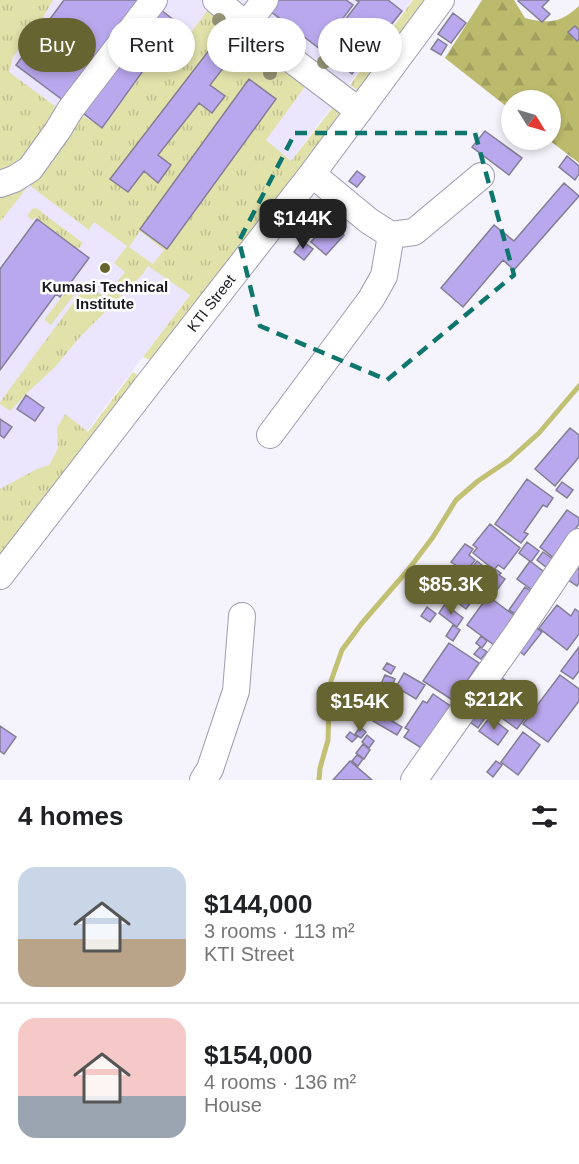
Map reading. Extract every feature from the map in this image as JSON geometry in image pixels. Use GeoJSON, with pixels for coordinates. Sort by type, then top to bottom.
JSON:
{"type":"FeatureCollection","features":[{"type":"Feature","properties":{"kind":"street"},"geometry":{"type":"LineString","coordinates":[[0,184],[30,169],[70,110],[154,0]]}},
{"type":"Feature","properties":{"kind":"street"},"geometry":{"type":"LineString","coordinates":[[216,0],[238,18]]}},
{"type":"Feature","properties":{"kind":"street"},"geometry":{"type":"LineString","coordinates":[[251,18],[265,0]]}},
{"type":"Feature","properties":{"kind":"street","name":"KTI Street"},"geometry":{"type":"LineString","coordinates":[[0,576],[312,174],[441,0]]}},
{"type":"Feature","properties":{"kind":"street"},"geometry":{"type":"LineString","coordinates":[[306,71],[359,111]]}},
{"type":"Feature","properties":{"kind":"street"},"geometry":{"type":"LineString","coordinates":[[312,174],[391,236],[414,232],[481,176]]}},
{"type":"Feature","properties":{"kind":"street"},"geometry":{"type":"LineString","coordinates":[[270,435],[371,299],[384,276],[391,236]]}},
{"type":"Feature","properties":{"kind":"street"},"geometry":{"type":"LineString","coordinates":[[414,780],[579,542]]}},
{"type":"Feature","properties":{"kind":"street"},"geometry":{"type":"LineString","coordinates":[[203,780],[210,769],[236,691],[242,616]]}},
{"type":"Feature","properties":{"kind":"highlighted area"},"geometry":{"type":"Polygon","coordinates":[[[295,133],[475,133],[514,275],[387,380],[260,326],[239,241],[295,133]]]}},
{"type":"Feature","properties":{"kind":"shaded area","name":"Kumasi Technical Institute"},"geometry":{"type":"Polygon","coordinates":[[[0,0],[412,0],[398,18],[318,18],[318,72],[358,72],[7,537],[0,543],[0,0]]]}},
{"type":"Feature","properties":{"kind":"green space"},"geometry":{"type":"Polygon","coordinates":[[[0,0],[53,0],[43,18],[18,18],[18,51],[13,57],[9,72],[59,109],[14,170],[0,174],[0,0]]]}},
{"type":"Feature","properties":{"kind":"green space"},"geometry":{"type":"Polygon","coordinates":[[[413,0],[435,0],[402,40],[402,18],[400,18],[413,0]]]}},
{"type":"Feature","properties":{"kind":"green space"},"geometry":{"type":"Polygon","coordinates":[[[482,0],[514,0],[525,18],[541,21],[560,19],[579,6],[579,163],[561,149],[561,90],[501,90],[501,102],[445,58],[482,0]]]}},
{"type":"Feature","properties":{"kind":"green space"},"geometry":{"type":"Polygon","coordinates":[[[210,7],[224,18],[207,18],[207,72],[292,72],[307,84],[266,140],[291,161],[337,102],[346,111],[155,358],[150,360],[143,357],[190,295],[148,266],[142,275],[80,337],[55,367],[10,411],[0,402],[82,291],[95,290],[105,298],[125,272],[114,263],[127,246],[94,222],[89,230],[29,185],[0,222],[0,188],[76,112],[103,128],[143,72],[195,72],[195,27],[210,7]],[[140,231],[129,247],[153,264],[164,250],[140,231]]]}},
{"type":"Feature","properties":{"kind":"green space"},"geometry":{"type":"Polygon","coordinates":[[[360,72],[376,72],[360,92],[350,85],[360,72]]]}},
{"type":"Feature","properties":{"kind":"green space"},"geometry":{"type":"Polygon","coordinates":[[[36,208],[83,243],[78,249],[35,217],[33,220],[27,216],[32,209],[36,208]]]}},
{"type":"Feature","properties":{"kind":"green space"},"geometry":{"type":"Polygon","coordinates":[[[73,282],[80,287],[51,325],[44,320],[73,282]]]}},
{"type":"Feature","properties":{"kind":"green space"},"geometry":{"type":"Polygon","coordinates":[[[133,372],[137,375],[136,382],[0,563],[0,489],[49,465],[58,449],[57,428],[65,414],[88,432],[133,372]]]}},
{"type":"Feature","properties":{"kind":"building"},"geometry":{"type":"Polygon","coordinates":[[[64,0],[139,0],[126,18],[108,18],[108,42],[96,58],[96,18],[51,18],[64,0]]]}},
{"type":"Feature","properties":{"kind":"building"},"geometry":{"type":"Polygon","coordinates":[[[278,0],[346,0],[353,5],[343,18],[318,18],[318,47],[306,38],[306,18],[279,18],[270,11],[278,0]]]}},
{"type":"Feature","properties":{"kind":"building"},"geometry":{"type":"Polygon","coordinates":[[[356,0],[388,0],[402,11],[396,18],[346,18],[359,2],[356,0]]]}},
{"type":"Feature","properties":{"kind":"building"},"geometry":{"type":"Polygon","coordinates":[[[519,0],[549,0],[542,7],[550,14],[542,22],[519,0]]]}},
{"type":"Feature","properties":{"kind":"building"},"geometry":{"type":"Polygon","coordinates":[[[161,10],[171,18],[154,18],[161,10]]]}},
{"type":"Feature","properties":{"kind":"building"},"geometry":{"type":"Polygon","coordinates":[[[453,13],[466,23],[451,43],[438,34],[453,13]]]}},
{"type":"Feature","properties":{"kind":"building"},"geometry":{"type":"Polygon","coordinates":[[[575,26],[579,30],[577,41],[568,32],[575,26]]]}},
{"type":"Feature","properties":{"kind":"building"},"geometry":{"type":"Polygon","coordinates":[[[438,39],[447,45],[441,55],[431,49],[438,39]]]}},
{"type":"Feature","properties":{"kind":"building"},"geometry":{"type":"Polygon","coordinates":[[[207,53],[207,72],[220,72],[210,85],[225,96],[212,113],[199,103],[158,155],[171,165],[158,183],[144,171],[128,192],[110,179],[192,72],[195,72],[195,68],[207,53]]]}},
{"type":"Feature","properties":{"kind":"building"},"geometry":{"type":"Polygon","coordinates":[[[25,72],[86,72],[64,101],[25,72]]]}},
{"type":"Feature","properties":{"kind":"building"},"geometry":{"type":"Polygon","coordinates":[[[113,72],[142,72],[102,128],[83,113],[113,72]]]}},
{"type":"Feature","properties":{"kind":"building"},"geometry":{"type":"Polygon","coordinates":[[[249,79],[276,99],[167,249],[140,229],[249,79]]]}},
{"type":"Feature","properties":{"kind":"building"},"geometry":{"type":"Polygon","coordinates":[[[485,131],[501,143],[501,150],[511,150],[522,158],[509,175],[472,147],[485,131]]]}},
{"type":"Feature","properties":{"kind":"building"},"geometry":{"type":"Polygon","coordinates":[[[567,156],[579,166],[579,174],[575,180],[559,167],[567,156]]]}},
{"type":"Feature","properties":{"kind":"building"},"geometry":{"type":"Polygon","coordinates":[[[357,171],[365,177],[357,187],[349,181],[357,171]]]}},
{"type":"Feature","properties":{"kind":"building"},"geometry":{"type":"Polygon","coordinates":[[[564,183],[579,196],[514,270],[503,260],[463,307],[441,288],[494,225],[514,241],[564,183]]]}},
{"type":"Feature","properties":{"kind":"building"},"geometry":{"type":"Polygon","coordinates":[[[37,219],[89,258],[60,297],[56,294],[0,370],[0,269],[37,219]]]}},
{"type":"Feature","properties":{"kind":"building"},"geometry":{"type":"Polygon","coordinates":[[[329,222],[344,235],[326,255],[311,242],[329,222]]]}},
{"type":"Feature","properties":{"kind":"building"},"geometry":{"type":"Polygon","coordinates":[[[302,241],[313,249],[304,260],[294,252],[302,241]]]}},
{"type":"Feature","properties":{"kind":"building"},"geometry":{"type":"Polygon","coordinates":[[[26,395],[44,408],[35,421],[17,409],[26,395]]]}},
{"type":"Feature","properties":{"kind":"building"},"geometry":{"type":"Polygon","coordinates":[[[0,419],[12,427],[4,438],[0,435],[0,419]]]}},
{"type":"Feature","properties":{"kind":"building"},"geometry":{"type":"Polygon","coordinates":[[[570,428],[579,435],[579,457],[555,486],[535,469],[570,428]]]}},
{"type":"Feature","properties":{"kind":"building"},"geometry":{"type":"Polygon","coordinates":[[[527,479],[553,498],[547,507],[543,505],[524,532],[528,534],[521,543],[495,524],[527,479]]]}},
{"type":"Feature","properties":{"kind":"building"},"geometry":{"type":"Polygon","coordinates":[[[562,482],[573,490],[567,498],[556,490],[562,482]]]}},
{"type":"Feature","properties":{"kind":"building"},"geometry":{"type":"Polygon","coordinates":[[[567,510],[579,518],[579,524],[554,558],[540,547],[567,510]]]}},
{"type":"Feature","properties":{"kind":"building"},"geometry":{"type":"Polygon","coordinates":[[[490,524],[520,548],[504,569],[498,565],[494,570],[473,553],[477,548],[473,545],[490,524]]]}},
{"type":"Feature","properties":{"kind":"building"},"geometry":{"type":"Polygon","coordinates":[[[527,542],[539,551],[531,562],[519,553],[527,542]]]}},
{"type":"Feature","properties":{"kind":"building"},"geometry":{"type":"Polygon","coordinates":[[[465,544],[473,549],[469,555],[475,560],[466,572],[451,562],[465,544]]]}},
{"type":"Feature","properties":{"kind":"building"},"geometry":{"type":"Polygon","coordinates":[[[543,552],[557,562],[551,571],[537,560],[543,552]]]}},
{"type":"Feature","properties":{"kind":"building"},"geometry":{"type":"Polygon","coordinates":[[[477,561],[492,573],[495,569],[505,579],[494,594],[467,574],[477,561]]]}},
{"type":"Feature","properties":{"kind":"building"},"geometry":{"type":"Polygon","coordinates":[[[530,561],[548,575],[535,592],[517,579],[530,561]]]}},
{"type":"Feature","properties":{"kind":"building"},"geometry":{"type":"Polygon","coordinates":[[[573,562],[579,566],[577,586],[561,575],[573,562]]]}},
{"type":"Feature","properties":{"kind":"building"},"geometry":{"type":"Polygon","coordinates":[[[459,574],[470,583],[460,596],[449,588],[459,574]]]}},
{"type":"Feature","properties":{"kind":"building"},"geometry":{"type":"Polygon","coordinates":[[[474,584],[484,591],[479,597],[470,590],[474,584]]]}},
{"type":"Feature","properties":{"kind":"building"},"geometry":{"type":"Polygon","coordinates":[[[525,587],[539,597],[523,619],[509,610],[525,587]]]}},
{"type":"Feature","properties":{"kind":"building"},"geometry":{"type":"Polygon","coordinates":[[[465,591],[474,598],[466,609],[457,602],[465,591]]]}},
{"type":"Feature","properties":{"kind":"building"},"geometry":{"type":"Polygon","coordinates":[[[488,596],[519,619],[498,648],[467,625],[488,596]]]}},
{"type":"Feature","properties":{"kind":"building"},"geometry":{"type":"Polygon","coordinates":[[[445,604],[463,618],[457,627],[439,613],[445,604]]]}},
{"type":"Feature","properties":{"kind":"building"},"geometry":{"type":"Polygon","coordinates":[[[557,605],[571,616],[575,609],[579,612],[579,634],[567,650],[539,628],[557,605]]]}},
{"type":"Feature","properties":{"kind":"building"},"geometry":{"type":"Polygon","coordinates":[[[427,607],[436,614],[430,622],[421,616],[427,607]]]}},
{"type":"Feature","properties":{"kind":"building"},"geometry":{"type":"Polygon","coordinates":[[[530,624],[542,632],[524,655],[513,646],[530,624]]]}},
{"type":"Feature","properties":{"kind":"building"},"geometry":{"type":"Polygon","coordinates":[[[453,625],[460,630],[453,641],[446,636],[453,625]]]}},
{"type":"Feature","properties":{"kind":"building"},"geometry":{"type":"Polygon","coordinates":[[[481,636],[487,641],[482,648],[476,643],[481,636]]]}},
{"type":"Feature","properties":{"kind":"building"},"geometry":{"type":"Polygon","coordinates":[[[449,643],[479,663],[454,701],[423,681],[449,643]]]}},
{"type":"Feature","properties":{"kind":"building"},"geometry":{"type":"Polygon","coordinates":[[[480,647],[487,652],[481,659],[474,654],[480,647]]]}},
{"type":"Feature","properties":{"kind":"building"},"geometry":{"type":"Polygon","coordinates":[[[579,647],[579,671],[573,679],[561,671],[579,647]]]}},
{"type":"Feature","properties":{"kind":"building"},"geometry":{"type":"Polygon","coordinates":[[[387,663],[395,667],[391,674],[383,669],[387,663]]]}},
{"type":"Feature","properties":{"kind":"building"},"geometry":{"type":"Polygon","coordinates":[[[404,673],[425,685],[416,699],[396,687],[404,673]]]}},
{"type":"Feature","properties":{"kind":"building"},"geometry":{"type":"Polygon","coordinates":[[[385,675],[395,679],[391,688],[381,684],[385,675]]]}},
{"type":"Feature","properties":{"kind":"building"},"geometry":{"type":"Polygon","coordinates":[[[498,675],[536,703],[517,729],[479,701],[498,675]]]}},
{"type":"Feature","properties":{"kind":"building"},"geometry":{"type":"Polygon","coordinates":[[[560,675],[579,689],[579,701],[548,742],[523,724],[560,675]]]}},
{"type":"Feature","properties":{"kind":"building"},"geometry":{"type":"Polygon","coordinates":[[[377,689],[397,698],[389,716],[369,707],[377,689]]]}},
{"type":"Feature","properties":{"kind":"building"},"geometry":{"type":"Polygon","coordinates":[[[433,694],[452,707],[423,749],[404,737],[409,730],[405,728],[423,701],[427,703],[433,694]]]}},
{"type":"Feature","properties":{"kind":"building"},"geometry":{"type":"Polygon","coordinates":[[[477,704],[489,712],[478,728],[466,719],[477,704]]]}},
{"type":"Feature","properties":{"kind":"building"},"geometry":{"type":"Polygon","coordinates":[[[379,713],[402,727],[397,735],[373,721],[379,713]]]}},
{"type":"Feature","properties":{"kind":"building"},"geometry":{"type":"Polygon","coordinates":[[[490,717],[508,731],[498,745],[479,731],[490,717]]]}},
{"type":"Feature","properties":{"kind":"building"},"geometry":{"type":"Polygon","coordinates":[[[0,726],[16,737],[4,754],[0,751],[0,726]]]}},
{"type":"Feature","properties":{"kind":"building"},"geometry":{"type":"Polygon","coordinates":[[[360,727],[366,732],[361,738],[355,734],[360,727]]]}},
{"type":"Feature","properties":{"kind":"building"},"geometry":{"type":"Polygon","coordinates":[[[350,732],[357,737],[352,742],[346,737],[350,732]]]}},
{"type":"Feature","properties":{"kind":"building"},"geometry":{"type":"Polygon","coordinates":[[[523,732],[540,745],[518,775],[501,762],[523,732]]]}},
{"type":"Feature","properties":{"kind":"building"},"geometry":{"type":"Polygon","coordinates":[[[367,735],[374,741],[369,748],[362,742],[367,735]]]}},
{"type":"Feature","properties":{"kind":"building"},"geometry":{"type":"Polygon","coordinates":[[[363,744],[370,750],[364,759],[356,753],[363,744]]]}},
{"type":"Feature","properties":{"kind":"building"},"geometry":{"type":"Polygon","coordinates":[[[357,755],[363,759],[358,766],[352,761],[357,755]]]}},
{"type":"Feature","properties":{"kind":"building"},"geometry":{"type":"Polygon","coordinates":[[[350,761],[372,780],[333,780],[350,761]]]}},
{"type":"Feature","properties":{"kind":"building"},"geometry":{"type":"Polygon","coordinates":[[[496,761],[502,765],[493,777],[487,772],[496,761]]]}},
{"type":"Feature","properties":{"kind":"waterway"},"geometry":{"type":"LineString","coordinates":[[319,780],[328,740],[331,681],[342,650],[408,570],[433,537],[456,500],[478,481],[509,460],[539,433],[579,386]]}},
{"type":"Feature","properties":{"kind":"place","name":"Kumasi Technical Institute"},"geometry":{"type":"Point","coordinates":[105,268]}}]}
